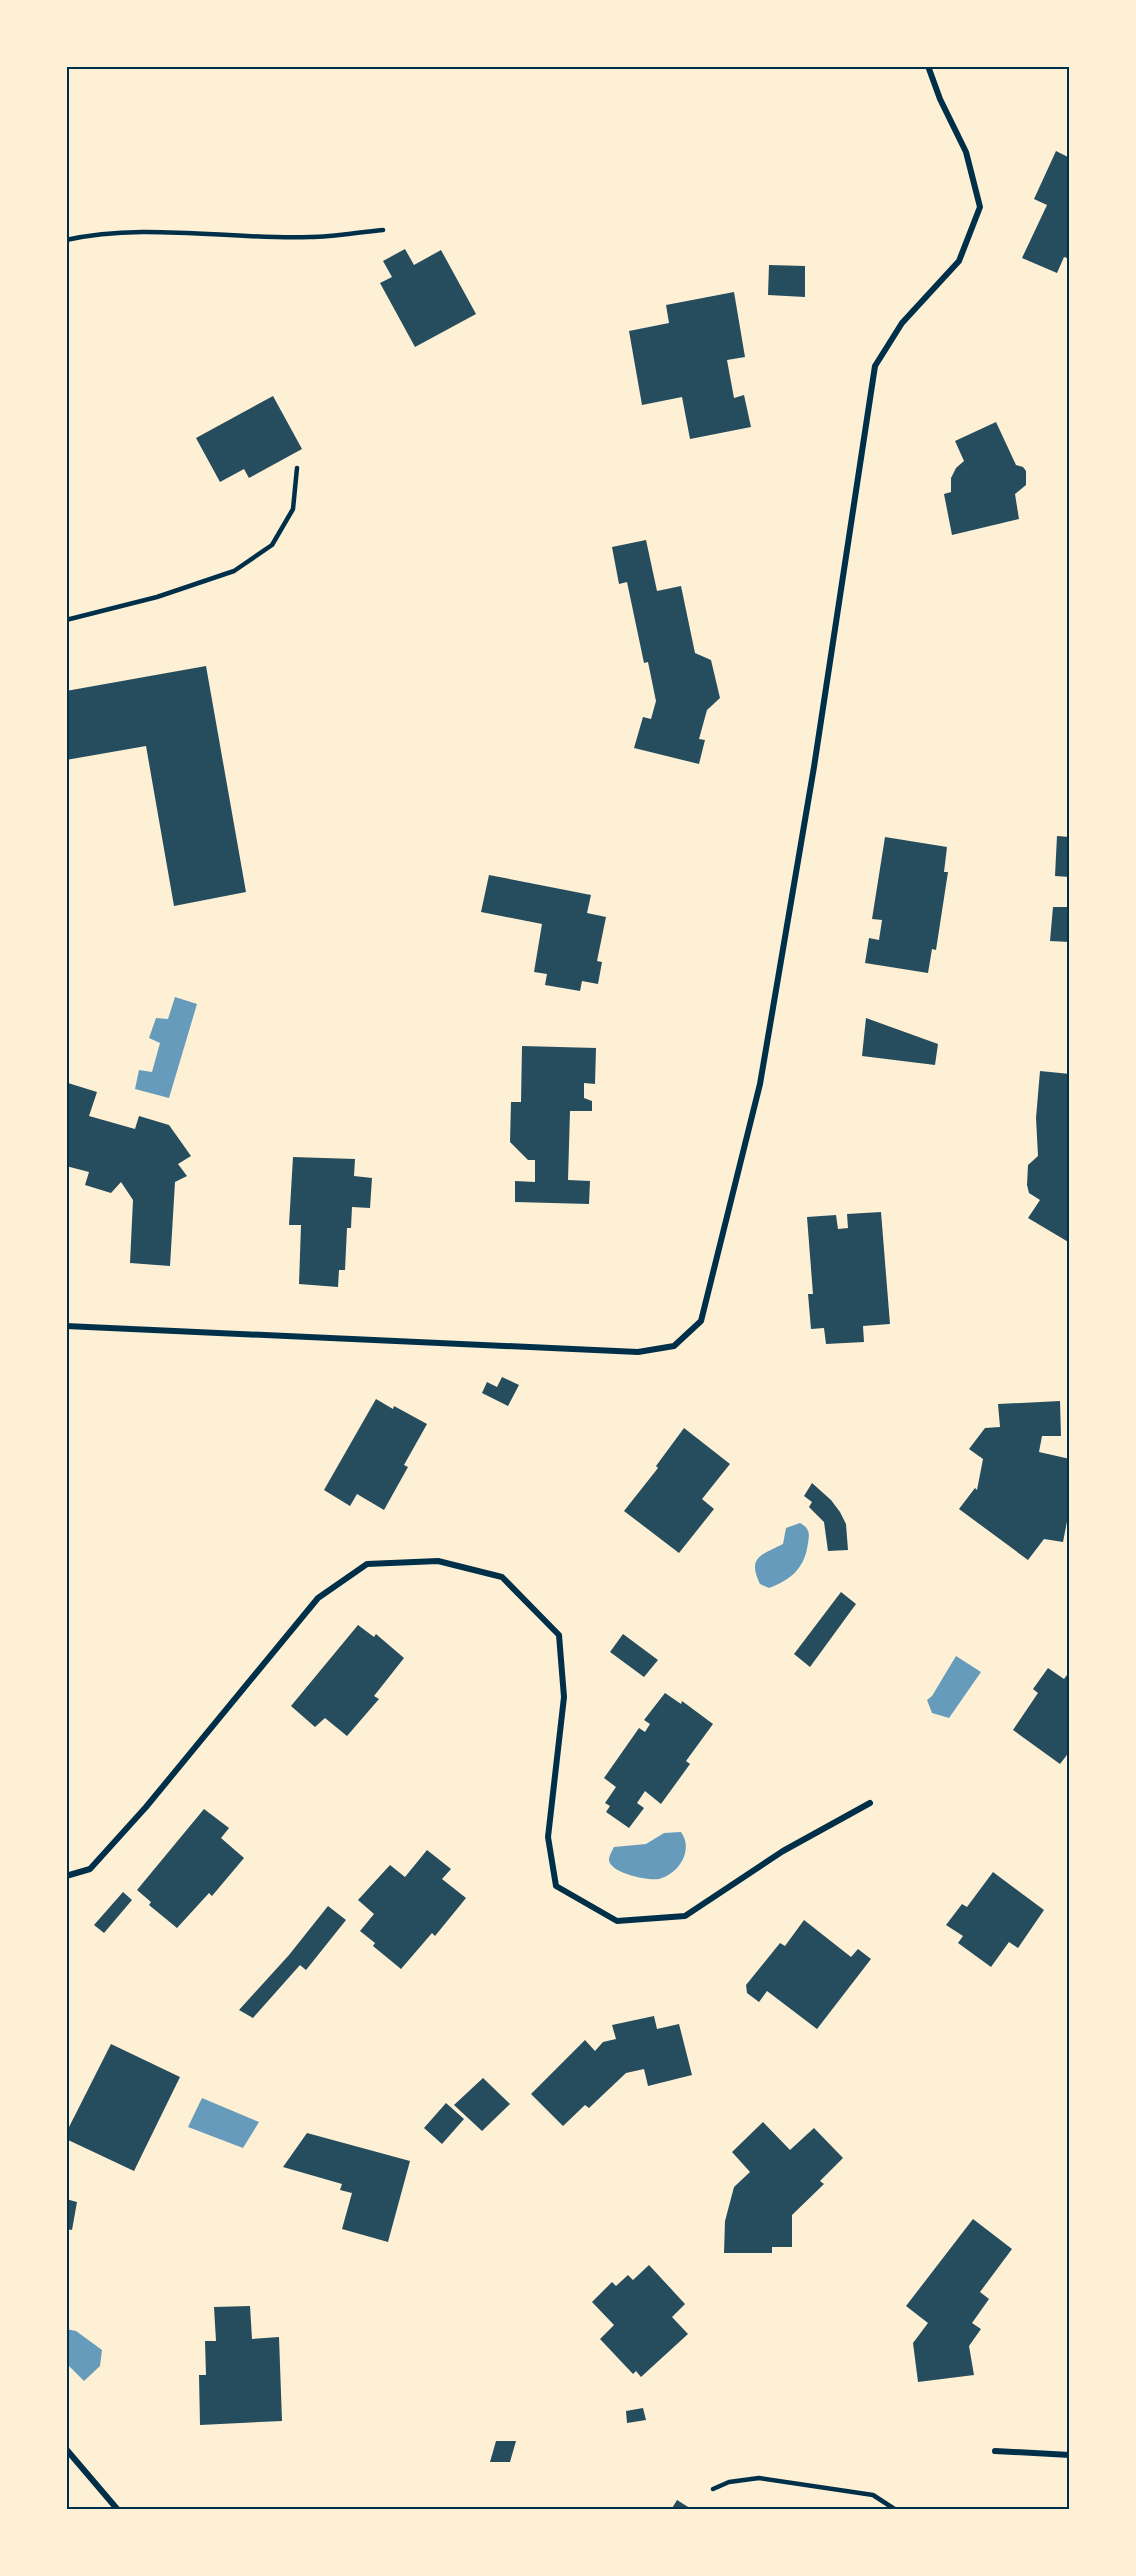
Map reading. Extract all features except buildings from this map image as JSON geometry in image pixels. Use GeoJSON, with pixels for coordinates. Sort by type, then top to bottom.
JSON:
{"type":"FeatureCollection","features":[{"type":"Feature","properties":{"kind":"street"},"geometry":{"type":"LineString","coordinates":[[66,1326],[638,1352],[674,1346],[701,1321],[760,1084],[814,767],[874,366],[902,323],[959,261],[980,207],[966,152],[940,99],[928,66]]}},
{"type":"Feature","properties":{"kind":"street"},"geometry":{"type":"LineString","coordinates":[[66,1876],[90,1869],[146,1807],[318,1598],[367,1564],[438,1561],[502,1577],[559,1635],[564,1697],[548,1837],[556,1886],[617,1921],[685,1916],[783,1851],[870,1803]]}},
{"type":"Feature","properties":{"kind":"street"},"geometry":{"type":"LineString","coordinates":[[66,2449],[118,2510]]}},
{"type":"Feature","properties":{"kind":"street"},"geometry":{"type":"LineString","coordinates":[[995,2451],[1070,2455]]}},
{"type":"Feature","properties":{"kind":"lane"},"geometry":{"type":"LineString","coordinates":[[66,240],[96,233],[310,237],[383,230]]}},
{"type":"Feature","properties":{"kind":"lane"},"geometry":{"type":"LineString","coordinates":[[66,621],[157,597],[234,571],[272,545],[293,509],[297,468]]}},
{"type":"Feature","properties":{"kind":"lane"},"geometry":{"type":"LineString","coordinates":[[713,2489],[729,2482],[759,2478],[873,2495],[896,2510]]}},
{"type":"Feature","properties":{"kind":"water"},"geometry":{"type":"Polygon","coordinates":[[[175,997],[197,1004],[169,1098],[135,1089],[139,1070],[152,1072],[160,1043],[149,1038],[156,1018],[168,1019],[175,997]]]}},
{"type":"Feature","properties":{"kind":"water"},"geometry":{"type":"Polygon","coordinates":[[[800,1523],[807,1529],[809,1536],[804,1559],[800,1566],[790,1577],[777,1585],[769,1588],[760,1584],[755,1568],[758,1558],[783,1544],[786,1528],[800,1523]]]}},
{"type":"Feature","properties":{"kind":"water"},"geometry":{"type":"Polygon","coordinates":[[[956,1656],[981,1672],[949,1718],[932,1713],[927,1700],[932,1696],[956,1656]]]}},
{"type":"Feature","properties":{"kind":"water"},"geometry":{"type":"Polygon","coordinates":[[[681,1832],[685,1839],[685,1853],[678,1867],[666,1876],[659,1879],[639,1877],[622,1872],[611,1865],[609,1860],[614,1847],[646,1844],[664,1833],[681,1832]]]}},
{"type":"Feature","properties":{"kind":"water"},"geometry":{"type":"Polygon","coordinates":[[[202,2098],[259,2122],[243,2148],[188,2127],[202,2098]]]}},
{"type":"Feature","properties":{"kind":"water"},"geometry":{"type":"Polygon","coordinates":[[[66,2329],[76,2331],[102,2350],[100,2366],[84,2381],[66,2363],[66,2329]]]}}]}
